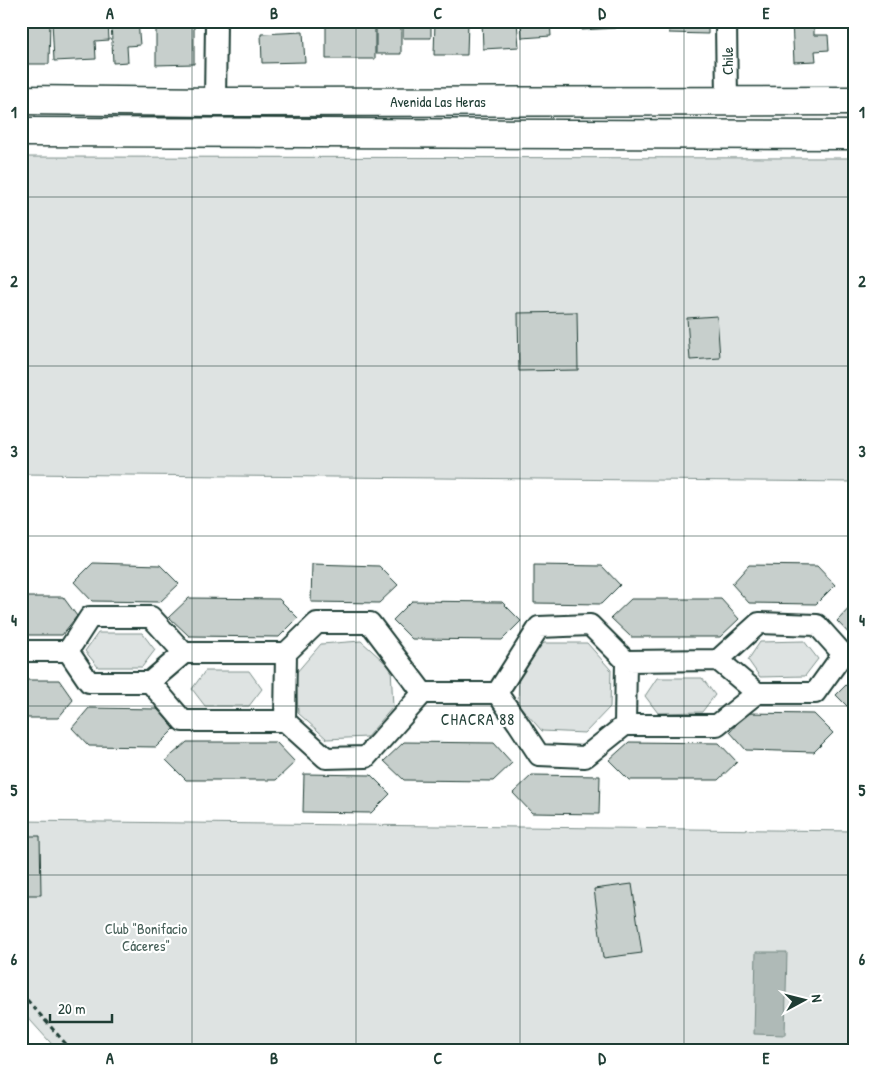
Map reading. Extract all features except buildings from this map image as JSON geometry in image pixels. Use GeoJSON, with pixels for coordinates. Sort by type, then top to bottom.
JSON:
{"type":"FeatureCollection","features":[{"type":"Feature","properties":{"kind":"main road","name":"Avenida Las Heras"},"geometry":{"type":"LineString","coordinates":[[21,100],[215,102],[855,101]]}},
{"type":"Feature","properties":{"kind":"main road"},"geometry":{"type":"LineString","coordinates":[[21,132],[855,136]]}},
{"type":"Feature","properties":{"kind":"street"},"geometry":{"type":"LineString","coordinates":[[215,102],[216,21]]}},
{"type":"Feature","properties":{"kind":"street","name":"Chile"},"geometry":{"type":"LineString","coordinates":[[726,21],[727,101]]}},
{"type":"Feature","properties":{"kind":"street"},"geometry":{"type":"LineString","coordinates":[[68,651],[90,617],[150,617],[184,653]]}},
{"type":"Feature","properties":{"kind":"street"},"geometry":{"type":"LineString","coordinates":[[68,651],[89,682],[150,682],[184,653],[286,653],[317,623],[370,623],[423,693]]}},
{"type":"Feature","properties":{"kind":"street"},"geometry":{"type":"LineString","coordinates":[[497,693],[539,756],[585,757],[625,725],[718,725],[757,693],[814,693],[849,654],[817,625],[759,623],[718,660]]}},
{"type":"Feature","properties":{"kind":"street"},"geometry":{"type":"LineString","coordinates":[[497,693],[539,626],[590,625],[626,661],[718,660],[757,693]]}},
{"type":"Feature","properties":{"kind":"street"},"geometry":{"type":"LineString","coordinates":[[21,652],[68,651]]}},
{"type":"Feature","properties":{"kind":"street"},"geometry":{"type":"LineString","coordinates":[[285,721],[286,653]]}},
{"type":"Feature","properties":{"kind":"street"},"geometry":{"type":"LineString","coordinates":[[625,725],[626,661]]}},
{"type":"Feature","properties":{"kind":"street"},"geometry":{"type":"LineString","coordinates":[[150,682],[183,721],[285,721],[326,758],[366,758],[423,693],[497,693]]}},
{"type":"Feature","properties":{"kind":"path"},"geometry":{"type":"LineString","coordinates":[[21,993],[72,1051]]}},
{"type":"Feature","properties":{"kind":"green space"},"geometry":{"type":"Polygon","coordinates":[[[21,157],[855,158],[855,482],[21,474],[21,157]]]}},
{"type":"Feature","properties":{"kind":"green space"},"geometry":{"type":"Polygon","coordinates":[[[98,633],[142,633],[155,650],[142,667],[98,667],[85,651],[98,633]]]}},
{"type":"Feature","properties":{"kind":"green space"},"geometry":{"type":"Polygon","coordinates":[[[361,641],[391,668],[393,707],[367,737],[327,739],[298,713],[296,673],[321,644],[361,641]]]}},
{"type":"Feature","properties":{"kind":"green space"},"geometry":{"type":"Polygon","coordinates":[[[804,641],[818,659],[805,676],[760,677],[748,660],[760,642],[804,641]]]}},
{"type":"Feature","properties":{"kind":"green space"},"geometry":{"type":"Polygon","coordinates":[[[544,643],[587,643],[611,670],[610,707],[585,733],[542,731],[518,704],[519,669],[544,643]]]}},
{"type":"Feature","properties":{"kind":"green space"},"geometry":{"type":"Polygon","coordinates":[[[205,671],[249,671],[262,689],[249,706],[205,706],[192,689],[205,671]]]}},
{"type":"Feature","properties":{"kind":"green space"},"geometry":{"type":"Polygon","coordinates":[[[657,678],[702,678],[715,695],[702,712],[658,713],[645,696],[657,678]]]}},
{"type":"Feature","properties":{"kind":"green space","name":"Club \"Bonifacio Cáceres\""},"geometry":{"type":"Polygon","coordinates":[[[21,821],[855,831],[855,1051],[58,1051],[21,1010],[21,821]]]}},
{"type":"Feature","properties":{"kind":"shaded area"},"geometry":{"type":"Polygon","coordinates":[[[756,952],[787,952],[785,1035],[754,1034],[756,952]]]}},
{"type":"Feature","properties":{"kind":"district","name":"CHACRA 88"},"geometry":{"type":"Point","coordinates":[478,719]}}]}
